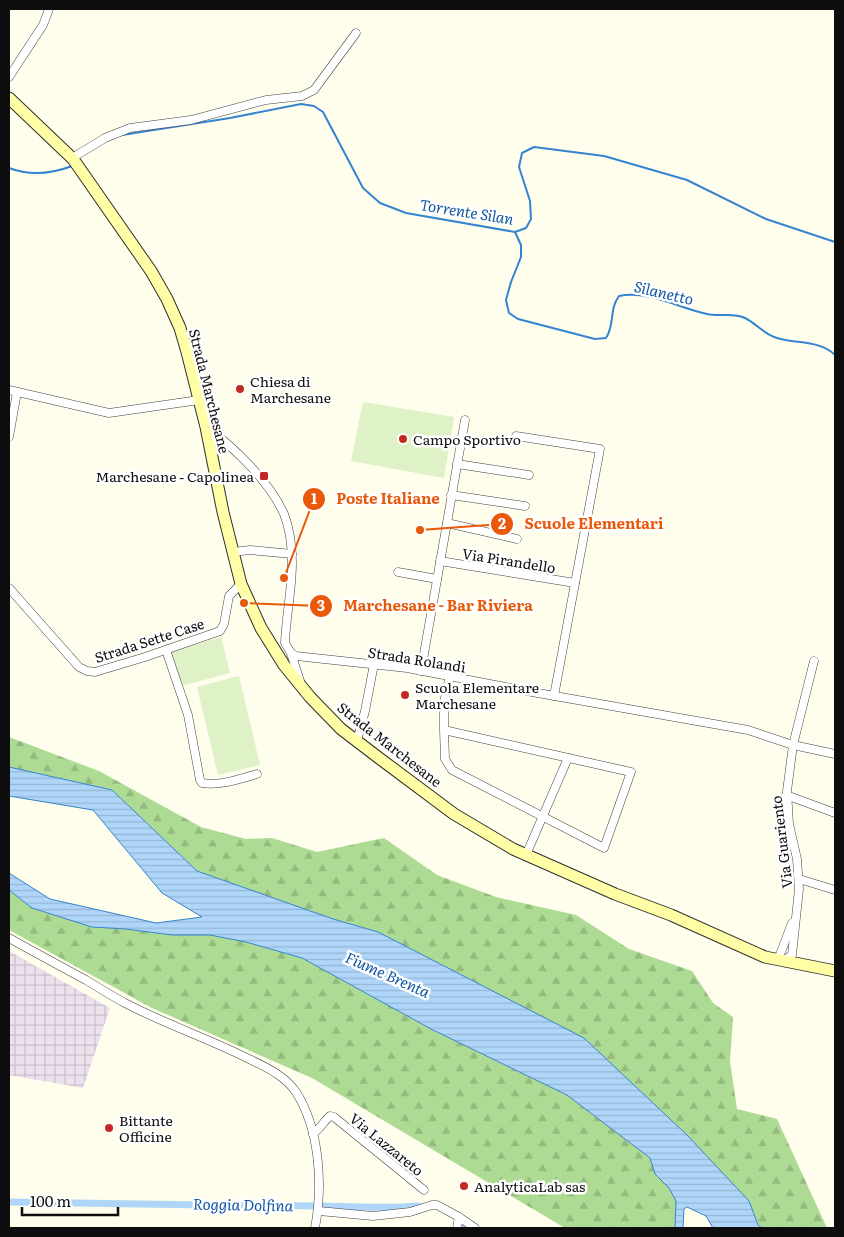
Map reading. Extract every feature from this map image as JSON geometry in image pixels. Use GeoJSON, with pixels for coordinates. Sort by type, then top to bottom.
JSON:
{"type":"FeatureCollection","features":[{"type":"Feature","properties":{"kind":"main road","name":"Strada Marchesane"},"geometry":{"type":"LineString","coordinates":[[9,98],[74,159],[151,271],[167,299],[180,328],[206,427],[241,584],[261,628],[284,665],[341,729],[454,814],[484,833],[526,855],[765,956],[781,961],[835,971]]}},
{"type":"Feature","properties":{"kind":"street"},"geometry":{"type":"LineString","coordinates":[[9,77],[43,25],[49,9]]}},
{"type":"Feature","properties":{"kind":"street"},"geometry":{"type":"LineString","coordinates":[[74,159],[77,155],[105,138],[130,128],[191,120],[266,100],[302,96],[314,90],[356,33]]}},
{"type":"Feature","properties":{"kind":"street"},"geometry":{"type":"LineString","coordinates":[[9,437],[13,391],[109,413],[198,400]]}},
{"type":"Feature","properties":{"kind":"street"},"geometry":{"type":"LineString","coordinates":[[420,671],[465,420]]}},
{"type":"Feature","properties":{"kind":"street"},"geometry":{"type":"LineString","coordinates":[[206,427],[238,454],[275,496],[285,516],[290,534],[292,554],[285,643],[291,653],[302,687]]}},
{"type":"Feature","properties":{"kind":"street"},"geometry":{"type":"LineString","coordinates":[[516,436],[600,449],[554,696]]}},
{"type":"Feature","properties":{"kind":"street"},"geometry":{"type":"LineString","coordinates":[[457,464],[529,475]]}},
{"type":"Feature","properties":{"kind":"street"},"geometry":{"type":"LineString","coordinates":[[452,495],[525,506]]}},
{"type":"Feature","properties":{"kind":"street"},"geometry":{"type":"LineString","coordinates":[[446,523],[517,539]]}},
{"type":"Feature","properties":{"kind":"street"},"geometry":{"type":"LineString","coordinates":[[234,552],[250,550],[292,554]]}},
{"type":"Feature","properties":{"kind":"street","name":"Via Pirandello"},"geometry":{"type":"LineString","coordinates":[[440,561],[575,583]]}},
{"type":"Feature","properties":{"kind":"street"},"geometry":{"type":"LineString","coordinates":[[398,572],[437,579]]}},
{"type":"Feature","properties":{"kind":"street","name":"Strada Sette Case"},"geometry":{"type":"LineString","coordinates":[[9,588],[79,668],[95,672],[220,631],[224,624],[229,596],[241,584]]}},
{"type":"Feature","properties":{"kind":"street"},"geometry":{"type":"LineString","coordinates":[[166,650],[188,715],[202,783],[231,781],[257,774]]}},
{"type":"Feature","properties":{"kind":"street","name":"Strada Rolandi"},"geometry":{"type":"LineString","coordinates":[[291,653],[296,656],[374,664],[450,676],[748,730],[794,745],[835,754]]}},
{"type":"Feature","properties":{"kind":"street"},"geometry":{"type":"LineString","coordinates":[[794,745],[814,661]]}},
{"type":"Feature","properties":{"kind":"street"},"geometry":{"type":"LineString","coordinates":[[357,741],[374,664]]}},
{"type":"Feature","properties":{"kind":"street"},"geometry":{"type":"LineString","coordinates":[[444,730],[631,772],[604,848],[452,770],[445,759],[444,730],[444,702],[450,676]]}},
{"type":"Feature","properties":{"kind":"street","name":"Via Guariento"},"geometry":{"type":"LineString","coordinates":[[781,961],[792,955],[798,907],[797,859],[788,824],[786,795],[794,745]]}},
{"type":"Feature","properties":{"kind":"street"},"geometry":{"type":"LineString","coordinates":[[526,855],[568,758]]}},
{"type":"Feature","properties":{"kind":"street"},"geometry":{"type":"LineString","coordinates":[[786,795],[835,813]]}},
{"type":"Feature","properties":{"kind":"street"},"geometry":{"type":"LineString","coordinates":[[798,879],[835,890]]}},
{"type":"Feature","properties":{"kind":"street","name":"Via Guariento"},"geometry":{"type":"LineString","coordinates":[[781,961],[798,907]]}},
{"type":"Feature","properties":{"kind":"street"},"geometry":{"type":"LineString","coordinates":[[9,938],[125,1003],[231,1050],[284,1079],[295,1092],[304,1108],[313,1134],[319,1167],[319,1206],[315,1228]]}},
{"type":"Feature","properties":{"kind":"street"},"geometry":{"type":"LineString","coordinates":[[793,943],[798,955],[808,966]]}},
{"type":"Feature","properties":{"kind":"street","name":"Via Lazzareto"},"geometry":{"type":"LineString","coordinates":[[313,1134],[330,1116],[334,1117],[424,1190]]}},
{"type":"Feature","properties":{"kind":"street"},"geometry":{"type":"LineString","coordinates":[[319,1206],[373,1216],[410,1212],[437,1205],[475,1228]]}},
{"type":"Feature","properties":{"kind":"street"},"geometry":{"type":"LineString","coordinates":[[457,1228],[459,1217]]}},
{"type":"Feature","properties":{"kind":"shaded area"},"geometry":{"type":"Polygon","coordinates":[[[9,951],[110,1008],[83,1088],[9,1075],[9,951]]]}},
{"type":"Feature","properties":{"kind":"green space","name":"Campo Sportivo"},"geometry":{"type":"Polygon","coordinates":[[[363,402],[454,417],[444,478],[351,461],[363,402]]]}},
{"type":"Feature","properties":{"kind":"green space"},"geometry":{"type":"Polygon","coordinates":[[[221,637],[230,673],[181,686],[171,652],[221,637]]]}},
{"type":"Feature","properties":{"kind":"green space"},"geometry":{"type":"Polygon","coordinates":[[[239,676],[260,765],[218,775],[197,687],[239,676]]]}},
{"type":"Feature","properties":{"kind":"green space"},"geometry":{"type":"Polygon","coordinates":[[[9,737],[99,771],[201,827],[246,839],[272,838],[317,852],[384,838],[437,875],[496,897],[576,915],[629,949],[692,971],[713,1003],[733,1017],[730,1061],[737,1109],[777,1119],[827,1228],[762,1228],[758,1225],[749,1201],[471,981],[378,932],[333,919],[197,871],[112,790],[9,767],[9,737]]]}},
{"type":"Feature","properties":{"kind":"green space"},"geometry":{"type":"Polygon","coordinates":[[[9,890],[32,908],[92,927],[172,935],[210,935],[246,942],[302,958],[433,1030],[567,1095],[650,1158],[655,1174],[669,1188],[676,1201],[675,1228],[565,1228],[312,1078],[152,1008],[9,930],[9,890]]]}},
{"type":"Feature","properties":{"kind":"water","name":"Fiume Brenta"},"geometry":{"type":"Polygon","coordinates":[[[9,767],[112,790],[197,871],[333,919],[378,932],[584,1038],[687,1135],[749,1201],[758,1225],[762,1228],[713,1228],[706,1216],[687,1207],[684,1209],[683,1228],[675,1228],[676,1201],[669,1188],[655,1174],[650,1158],[567,1095],[433,1030],[302,958],[246,942],[210,935],[172,935],[92,927],[32,908],[9,890],[9,873],[50,899],[156,923],[202,917],[162,893],[93,810],[9,796],[9,767]]]}},
{"type":"Feature","properties":{"kind":"waterway","name":"Torrente Silan"},"geometry":{"type":"LineString","coordinates":[[122,135],[230,118],[301,104],[314,106],[323,112],[363,188],[380,203],[406,213],[515,232],[526,228],[531,219],[530,201],[519,167],[522,153],[534,147],[604,156],[687,180],[766,219],[835,242]]}},
{"type":"Feature","properties":{"kind":"waterway"},"geometry":{"type":"LineString","coordinates":[[9,168],[17,171],[40,173],[72,166]]}},
{"type":"Feature","properties":{"kind":"waterway","name":"Silanetto"},"geometry":{"type":"LineString","coordinates":[[515,232],[521,245],[521,257],[506,300],[509,313],[518,319],[595,339],[606,338],[609,333],[614,306],[619,296],[641,295],[707,314],[740,316],[772,336],[822,347],[835,355]]}},
{"type":"Feature","properties":{"kind":"waterway","name":"Roggia Dolfina"},"geometry":{"type":"LineString","coordinates":[[9,1202],[418,1206]]}},
{"type":"Feature","properties":{"kind":"waterway","name":"Roggia Dolfina"},"geometry":{"type":"LineString","coordinates":[[462,1226],[466,1228]]}},
{"type":"Feature","properties":{"kind":"place","name":"Chiesa di Marchesane"},"geometry":{"type":"Point","coordinates":[240,389]}},
{"type":"Feature","properties":{"kind":"place","name":"Campo Sportivo"},"geometry":{"type":"Point","coordinates":[403,439]}},
{"type":"Feature","properties":{"kind":"place","name":"Marchesane - Capolinea"},"geometry":{"type":"Point","coordinates":[264,476]}},
{"type":"Feature","properties":{"kind":"place","name":"Scuole Elementari"},"geometry":{"type":"Point","coordinates":[420,530]}},
{"type":"Feature","properties":{"kind":"place","name":"Poste Italiane"},"geometry":{"type":"Point","coordinates":[284,578]}},
{"type":"Feature","properties":{"kind":"place","name":"Marchesane - Bar Riviera"},"geometry":{"type":"Point","coordinates":[244,603]}},
{"type":"Feature","properties":{"kind":"place","name":"Scuola Elementare Marchesane"},"geometry":{"type":"Point","coordinates":[405,695]}},
{"type":"Feature","properties":{"kind":"place","name":"Bittante Officine"},"geometry":{"type":"Point","coordinates":[109,1128]}},
{"type":"Feature","properties":{"kind":"place","name":"AnalyticaLab sas"},"geometry":{"type":"Point","coordinates":[464,1186]}}]}
